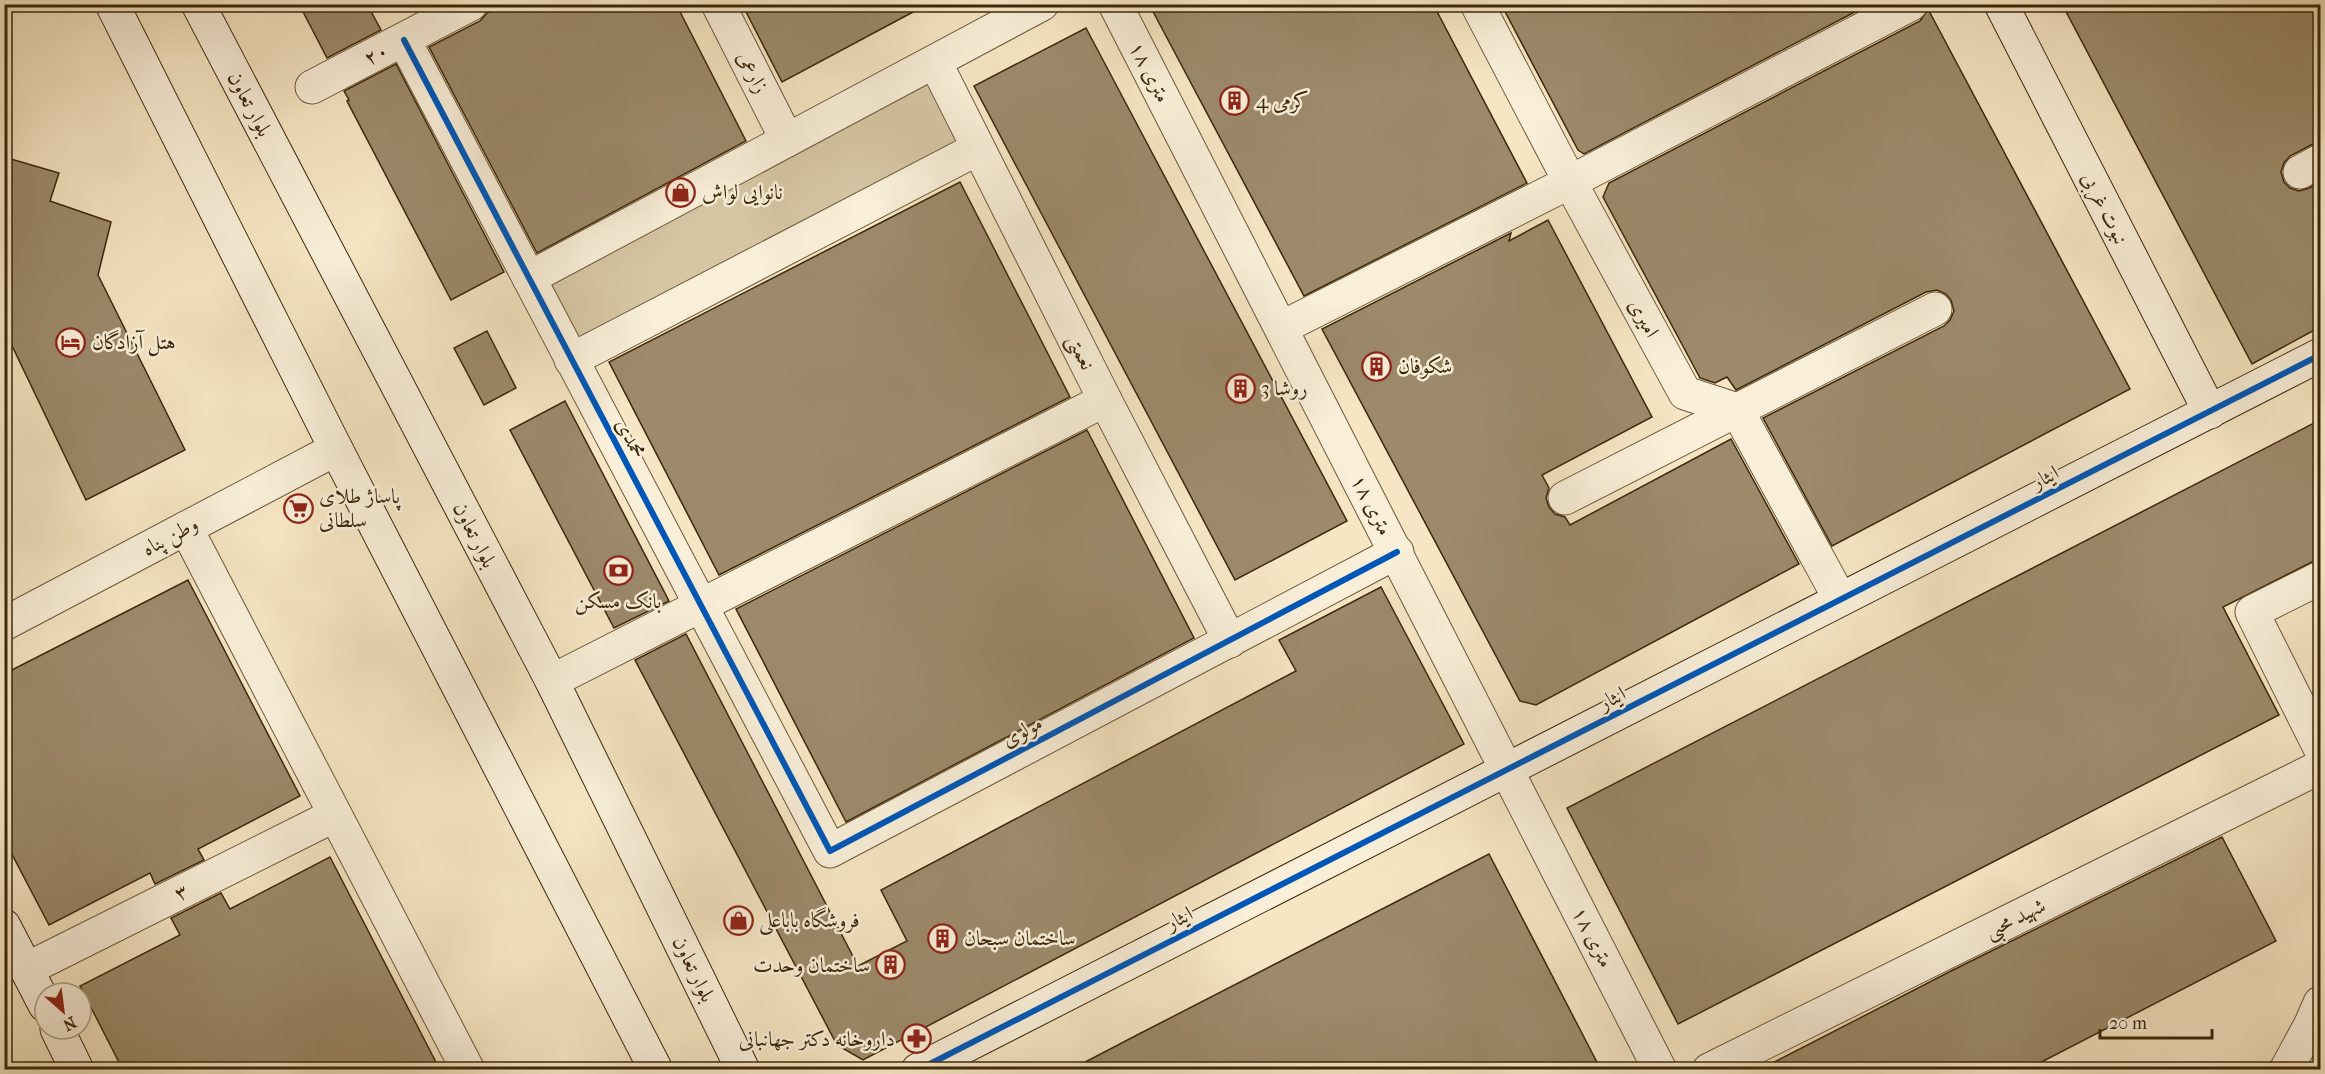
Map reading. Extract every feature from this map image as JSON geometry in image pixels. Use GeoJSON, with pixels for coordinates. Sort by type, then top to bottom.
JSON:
{"type":"FeatureCollection","features":[{"type":"Feature","properties":{"kind":"street"},"geometry":{"type":"LineString","coordinates":[[112,4],[336,449],[656,1070]]}},
{"type":"Feature","properties":{"kind":"street","name":"بلوار تعاون"},"geometry":{"type":"LineString","coordinates":[[198,4],[552,681],[743,1070]]}},
{"type":"Feature","properties":{"kind":"street","name":"۲۰"},"geometry":{"type":"LineString","coordinates":[[312,87],[471,4]]}},
{"type":"Feature","properties":{"kind":"street","name":"زارعی"},"geometry":{"type":"LineString","coordinates":[[718,4],[787,140]]}},
{"type":"Feature","properties":{"kind":"street"},"geometry":{"type":"LineString","coordinates":[[529,278],[1042,4]]}},
{"type":"Feature","properties":{"kind":"street","name":"۱۸ متری"},"geometry":{"type":"LineString","coordinates":[[1115,4],[1660,1070]]}},
{"type":"Feature","properties":{"kind":"street","name":"امیری"},"geometry":{"type":"LineString","coordinates":[[1477,4],[1570,182],[1685,393],[1737,410]]}},
{"type":"Feature","properties":{"kind":"street"},"geometry":{"type":"LineString","coordinates":[[1281,328],[1570,182],[1911,4]]}},
{"type":"Feature","properties":{"kind":"street","name":"نبوت غربی"},"geometry":{"type":"LineString","coordinates":[[2001,4],[2210,412]]}},
{"type":"Feature","properties":{"kind":"street","name":"محمدی"},"geometry":{"type":"LineString","coordinates":[[404,40],[830,851]]}},
{"type":"Feature","properties":{"kind":"street","name":"نعمتی"},"geometry":{"type":"LineString","coordinates":[[935,62],[977,149],[1230,641]]}},
{"type":"Feature","properties":{"kind":"street"},"geometry":{"type":"LineString","coordinates":[[571,360],[977,149]]}},
{"type":"Feature","properties":{"kind":"street"},"geometry":{"type":"LineString","coordinates":[[1565,498],[1935,309]]}},
{"type":"Feature","properties":{"kind":"street","name":"ایثار"},"geometry":{"type":"LineString","coordinates":[[918,1070],[2320,355]]}},
{"type":"Feature","properties":{"kind":"street"},"geometry":{"type":"LineString","coordinates":[[552,681],[1105,400]]}},
{"type":"Feature","properties":{"kind":"street"},"geometry":{"type":"LineString","coordinates":[[1737,410],[1840,599]]}},
{"type":"Feature","properties":{"kind":"street","name":"وطن پناه"},"geometry":{"type":"LineString","coordinates":[[4,624],[336,449]]}},
{"type":"Feature","properties":{"kind":"street"},"geometry":{"type":"LineString","coordinates":[[186,528],[468,1070]]}},
{"type":"Feature","properties":{"kind":"street","name":"مولوی"},"geometry":{"type":"LineString","coordinates":[[830,851],[1397,552]]}},
{"type":"Feature","properties":{"kind":"street"},"geometry":{"type":"LineString","coordinates":[[2320,578],[2252,612],[2320,748]]}},
{"type":"Feature","properties":{"kind":"street","name":"شهید محبی"},"geometry":{"type":"LineString","coordinates":[[1709,1070],[2320,767]]}},
{"type":"Feature","properties":{"kind":"street","name":"۳"},"geometry":{"type":"LineString","coordinates":[[27,969],[335,815]]}},
{"type":"Feature","properties":{"kind":"street"},"geometry":{"type":"LineString","coordinates":[[4,926],[33,981]]}},
{"type":"Feature","properties":{"kind":"street"},"geometry":{"type":"LineString","coordinates":[[2286,1070],[2320,1003]]}},
{"type":"Feature","properties":{"kind":"street"},"geometry":{"type":"LineString","coordinates":[[63,1041],[77,1070]]}},
{"type":"Feature","properties":{"kind":"shaded area"},"geometry":{"type":"Polygon","coordinates":[[[932,75],[969,145],[580,348],[544,277],[932,75]]]}},
{"type":"Feature","properties":{"kind":"building"},"geometry":{"type":"Polygon","coordinates":[[[299,4],[367,4],[381,30],[327,58],[299,4]]]}},
{"type":"Feature","properties":{"kind":"building"},"geometry":{"type":"Polygon","coordinates":[[[503,4],[676,4],[746,141],[537,253],[429,47],[480,21],[487,13],[503,4]]]}},
{"type":"Feature","properties":{"kind":"building"},"geometry":{"type":"Polygon","coordinates":[[[742,4],[928,4],[782,82],[742,4]]]}},
{"type":"Feature","properties":{"kind":"building"},"geometry":{"type":"Polygon","coordinates":[[[1149,4],[1433,4],[1527,183],[1304,296],[1149,4]]]}},
{"type":"Feature","properties":{"kind":"building"},"geometry":{"type":"Polygon","coordinates":[[[1501,4],[1870,4],[1584,154],[1578,150],[1501,4]]]}},
{"type":"Feature","properties":{"kind":"building"},"geometry":{"type":"Polygon","coordinates":[[[2062,4],[2320,4],[2320,142],[2290,156],[2281,172],[2284,182],[2290,188],[2299,191],[2320,182],[2320,327],[2252,364],[2062,4]]]}},
{"type":"Feature","properties":{"kind":"building"},"geometry":{"type":"Polygon","coordinates":[[[1928,9],[2130,389],[1832,546],[1763,418],[1944,326],[1954,311],[1951,300],[1946,294],[1937,290],[1926,292],[1736,390],[1727,377],[1715,383],[1700,378],[1603,197],[1609,183],[1920,21],[1928,9]]]}},
{"type":"Feature","properties":{"kind":"building"},"geometry":{"type":"Polygon","coordinates":[[[1086,28],[1347,521],[1235,580],[974,86],[1086,28]]]}},
{"type":"Feature","properties":{"kind":"building"},"geometry":{"type":"Polygon","coordinates":[[[396,64],[504,272],[451,300],[347,101],[349,100],[344,91],[396,64]]]}},
{"type":"Feature","properties":{"kind":"building","name":"هتل آزادگان"},"geometry":{"type":"Polygon","coordinates":[[[4,157],[59,173],[50,201],[111,222],[98,275],[185,450],[86,500],[4,329],[4,157]]]}},
{"type":"Feature","properties":{"kind":"building"},"geometry":{"type":"Polygon","coordinates":[[[960,182],[1070,397],[719,575],[609,362],[960,182]]]}},
{"type":"Feature","properties":{"kind":"building"},"geometry":{"type":"Polygon","coordinates":[[[1548,220],[1652,417],[1542,475],[1549,488],[1546,498],[1549,507],[1555,514],[1565,517],[1570,525],[1731,439],[1799,564],[1536,705],[1520,701],[1322,329],[1511,233],[1509,241],[1548,220]]]}},
{"type":"Feature","properties":{"kind":"building"},"geometry":{"type":"Polygon","coordinates":[[[487,331],[516,388],[484,405],[454,348],[487,331]]]}},
{"type":"Feature","properties":{"kind":"building"},"geometry":{"type":"Polygon","coordinates":[[[565,401],[669,601],[614,628],[510,430],[565,401]]]}},
{"type":"Feature","properties":{"kind":"building"},"geometry":{"type":"Polygon","coordinates":[[[2320,420],[2320,558],[2223,607],[2279,715],[1678,1024],[1567,808],[2320,420]]]}},
{"type":"Feature","properties":{"kind":"building"},"geometry":{"type":"Polygon","coordinates":[[[1087,430],[1194,638],[846,822],[736,609],[1087,430]]]}},
{"type":"Feature","properties":{"kind":"building"},"geometry":{"type":"Polygon","coordinates":[[[188,580],[300,796],[198,849],[204,860],[155,884],[150,873],[49,925],[4,839],[4,674],[188,580]]]}},
{"type":"Feature","properties":{"kind":"building"},"geometry":{"type":"Polygon","coordinates":[[[1381,587],[1464,744],[863,1060],[837,1045],[635,660],[686,634],[858,966],[907,941],[881,890],[1296,671],[1279,640],[1381,587]]]}},
{"type":"Feature","properties":{"kind":"building"},"geometry":{"type":"Polygon","coordinates":[[[2222,837],[2276,941],[2026,1070],[1759,1070],[1953,970],[2222,837]]]}},
{"type":"Feature","properties":{"kind":"building"},"geometry":{"type":"Polygon","coordinates":[[[1489,854],[1601,1070],[1070,1070],[1139,1034],[1489,854]]]}},
{"type":"Feature","properties":{"kind":"building"},"geometry":{"type":"Polygon","coordinates":[[[330,857],[440,1070],[123,1070],[93,1011],[93,981],[90,981],[180,935],[171,918],[221,893],[230,909],[330,857]]]}},
{"type":"Feature","properties":{"kind":"cycle path"},"geometry":{"type":"LineString","coordinates":[[404,40],[830,851],[1397,552]]}},
{"type":"Feature","properties":{"kind":"cycle path"},"geometry":{"type":"LineString","coordinates":[[918,1070],[2320,355]]}},
{"type":"Feature","properties":{"kind":"place","name":"کرمی 4"},"geometry":{"type":"Point","coordinates":[1235,101]}},
{"type":"Feature","properties":{"kind":"place","name":"نانوایی لواش"},"geometry":{"type":"Point","coordinates":[681,192]}},
{"type":"Feature","properties":{"kind":"place","name":"هتل آزادگان"},"geometry":{"type":"Point","coordinates":[71,342]}},
{"type":"Feature","properties":{"kind":"place","name":"شکوفان"},"geometry":{"type":"Point","coordinates":[1377,366]}},
{"type":"Feature","properties":{"kind":"place","name":"روشا 3"},"geometry":{"type":"Point","coordinates":[1240,388]}},
{"type":"Feature","properties":{"kind":"place","name":"پاساژ طلای سلطانی"},"geometry":{"type":"Point","coordinates":[298,508]}},
{"type":"Feature","properties":{"kind":"place","name":"بانک مسکن"},"geometry":{"type":"Point","coordinates":[618,570]}},
{"type":"Feature","properties":{"kind":"place","name":"فروشگاه باباعلی"},"geometry":{"type":"Point","coordinates":[738,920]}},
{"type":"Feature","properties":{"kind":"place","name":"ساختمان سبحان"},"geometry":{"type":"Point","coordinates":[943,938]}},
{"type":"Feature","properties":{"kind":"place","name":"ساختمان وحدت"},"geometry":{"type":"Point","coordinates":[891,965]}},
{"type":"Feature","properties":{"kind":"place","name":"داروخانه دکتر جهانبانی"},"geometry":{"type":"Point","coordinates":[916,1039]}}]}
